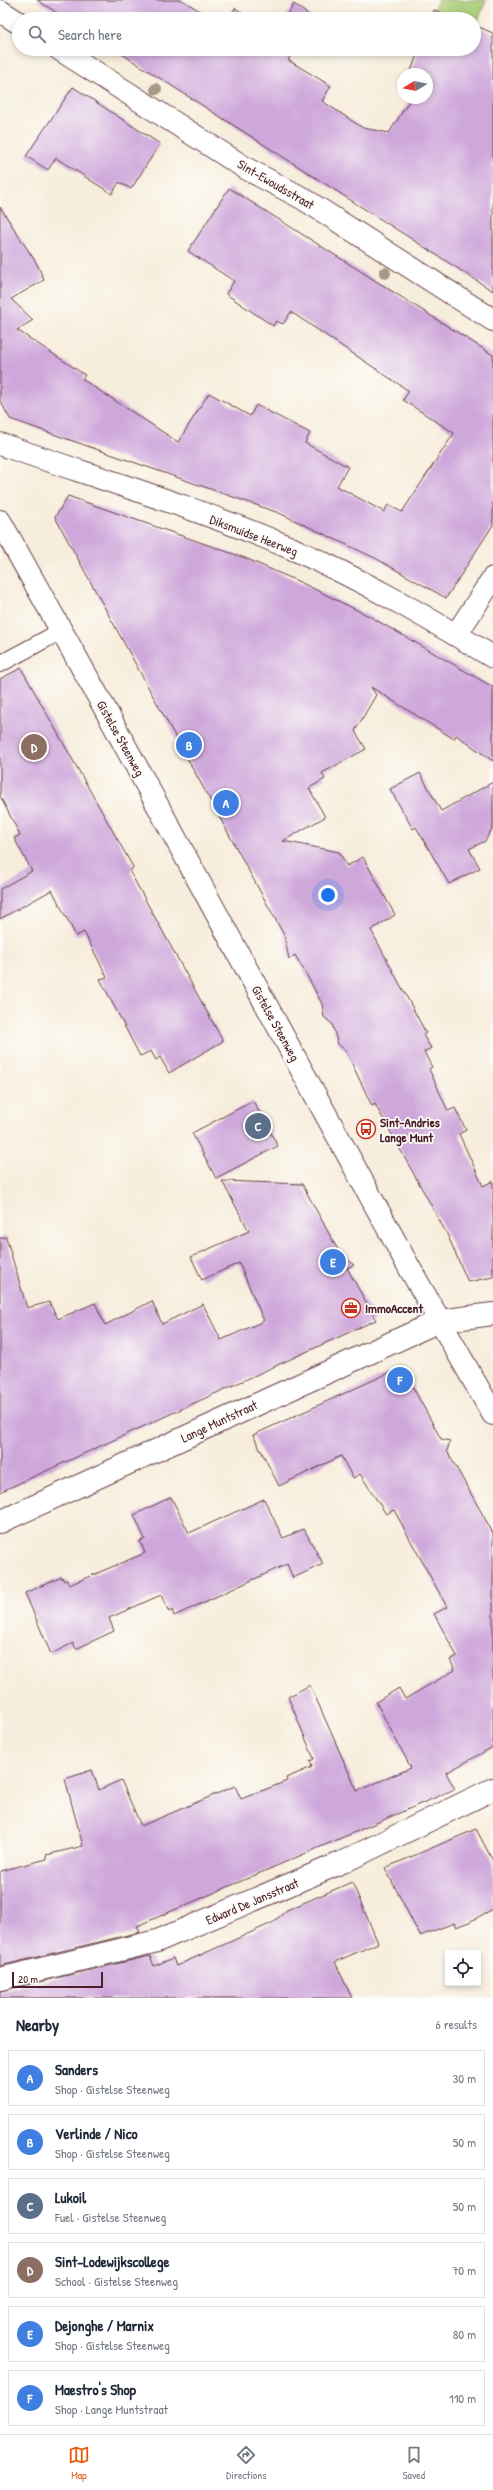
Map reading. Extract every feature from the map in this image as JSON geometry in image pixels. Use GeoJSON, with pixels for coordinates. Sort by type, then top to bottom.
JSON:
{"type":"FeatureCollection","features":[{"type":"Feature","properties":{"kind":"street"},"geometry":{"type":"LineString","coordinates":[[0,11],[12,19]]}},
{"type":"Feature","properties":{"kind":"street","name":"Sint-Ewoudsstraat"},"geometry":{"type":"LineString","coordinates":[[70,56],[247,169],[302,198],[493,320]]}},
{"type":"Feature","properties":{"kind":"street","name":"Diksmuidse Heerweg"},"geometry":{"type":"LineString","coordinates":[[0,444],[219,520],[293,549],[361,581],[493,657]]}},
{"type":"Feature","properties":{"kind":"street","name":"Gistelse Steenweg"},"geometry":{"type":"LineString","coordinates":[[0,521],[439,1322],[493,1414]]}},
{"type":"Feature","properties":{"kind":"street"},"geometry":{"type":"LineString","coordinates":[[456,635],[493,578]]}},
{"type":"Feature","properties":{"kind":"street","name":"Lange Muntstraat"},"geometry":{"type":"LineString","coordinates":[[0,1522],[439,1322],[493,1314]]}},
{"type":"Feature","properties":{"kind":"street","name":"Edward De Jansstraat"},"geometry":{"type":"LineString","coordinates":[[0,1979],[157,1941],[345,1861],[493,1789]]}},
{"type":"Feature","properties":{"kind":"lane"},"geometry":{"type":"LineString","coordinates":[[0,664],[61,631]]}},
{"type":"Feature","properties":{"kind":"green space"},"geometry":{"type":"Polygon","coordinates":[[[438,0],[486,0],[481,13],[439,12],[434,10],[438,0]]]}},
{"type":"Feature","properties":{"kind":"building"},"geometry":{"type":"Polygon","coordinates":[[[37,0],[182,0],[202,12],[56,12],[37,0]]]}},
{"type":"Feature","properties":{"kind":"building"},"geometry":{"type":"Polygon","coordinates":[[[294,4],[305,12],[289,12],[294,4]]]}},
{"type":"Feature","properties":{"kind":"building"},"geometry":{"type":"Polygon","coordinates":[[[235,8],[241,12],[232,12],[235,8]]]}},
{"type":"Feature","properties":{"kind":"building"},"geometry":{"type":"Polygon","coordinates":[[[481,28],[493,33],[493,291],[125,56],[291,56],[288,60],[331,86],[322,101],[363,128],[389,133],[407,104],[433,104],[433,68],[412,68],[416,56],[481,56],[481,28]]]}},
{"type":"Feature","properties":{"kind":"building"},"geometry":{"type":"Polygon","coordinates":[[[73,87],[160,144],[131,189],[119,182],[112,194],[56,158],[48,170],[26,156],[73,87]]]}},
{"type":"Feature","properties":{"kind":"building"},"geometry":{"type":"Polygon","coordinates":[[[229,188],[493,355],[493,525],[446,598],[375,558],[279,513],[10,419],[0,400],[0,207],[37,264],[44,280],[11,299],[33,320],[17,330],[85,375],[82,379],[178,442],[209,393],[250,416],[256,405],[310,433],[305,443],[348,467],[337,486],[384,512],[388,505],[402,512],[454,433],[403,400],[409,391],[291,312],[283,324],[276,321],[273,326],[226,294],[234,281],[188,251],[229,188]]]}},
{"type":"Feature","properties":{"kind":"building"},"geometry":{"type":"Polygon","coordinates":[[[68,496],[245,558],[302,583],[369,616],[493,687],[493,761],[456,735],[454,739],[371,687],[376,695],[355,731],[366,749],[322,773],[325,779],[309,788],[325,817],[283,841],[339,852],[347,866],[363,857],[395,915],[371,930],[426,1033],[423,1035],[431,1048],[424,1052],[432,1067],[429,1069],[448,1111],[455,1108],[466,1130],[459,1134],[483,1186],[493,1181],[493,1277],[468,1282],[447,1234],[375,1104],[372,1106],[346,1051],[338,1044],[332,1024],[324,1017],[322,1004],[310,981],[295,955],[289,959],[284,935],[55,517],[68,496]]]}},
{"type":"Feature","properties":{"kind":"building"},"geometry":{"type":"Polygon","coordinates":[[[21,668],[133,867],[130,872],[223,1041],[169,1073],[160,1057],[156,1060],[151,1051],[140,1056],[100,979],[107,977],[84,932],[76,936],[52,890],[0,919],[0,889],[32,871],[14,838],[20,835],[0,796],[0,679],[21,668]]]}},
{"type":"Feature","properties":{"kind":"building"},"geometry":{"type":"Polygon","coordinates":[[[420,773],[441,811],[493,782],[493,827],[485,841],[469,849],[480,868],[449,884],[416,827],[413,829],[390,789],[420,773]]]}},
{"type":"Feature","properties":{"kind":"building"},"geometry":{"type":"Polygon","coordinates":[[[253,1101],[278,1146],[216,1178],[192,1133],[253,1101]]]}},
{"type":"Feature","properties":{"kind":"building"},"geometry":{"type":"Polygon","coordinates":[[[222,1181],[302,1184],[339,1252],[354,1265],[347,1268],[376,1320],[0,1492],[0,1238],[6,1237],[27,1308],[49,1302],[58,1319],[95,1303],[105,1325],[152,1301],[162,1324],[203,1304],[221,1340],[264,1321],[239,1263],[202,1280],[191,1257],[249,1231],[222,1181]]]}},
{"type":"Feature","properties":{"kind":"building"},"geometry":{"type":"Polygon","coordinates":[[[402,1367],[441,1439],[450,1441],[447,1451],[493,1533],[493,1747],[446,1773],[455,1789],[137,1926],[140,1932],[0,1966],[0,1871],[47,1859],[46,1855],[83,1846],[65,1779],[92,1770],[99,1790],[121,1780],[141,1826],[235,1786],[241,1799],[287,1781],[286,1778],[312,1767],[310,1761],[314,1759],[288,1697],[310,1685],[357,1791],[411,1768],[376,1702],[399,1688],[405,1699],[455,1670],[450,1660],[457,1656],[434,1614],[447,1607],[394,1510],[386,1514],[360,1474],[353,1478],[341,1456],[279,1486],[253,1435],[402,1367]]]}},
{"type":"Feature","properties":{"kind":"building"},"geometry":{"type":"Polygon","coordinates":[[[171,1497],[189,1533],[264,1499],[283,1538],[304,1529],[323,1564],[293,1578],[287,1564],[174,1616],[172,1610],[169,1612],[161,1595],[109,1618],[114,1631],[76,1649],[73,1643],[51,1654],[25,1593],[62,1577],[64,1581],[67,1580],[69,1585],[145,1553],[140,1541],[145,1539],[134,1515],[171,1497]]]}},
{"type":"Feature","properties":{"kind":"building"},"geometry":{"type":"Polygon","coordinates":[[[476,1829],[493,1861],[493,1909],[456,1927],[454,1923],[420,1936],[385,1868],[476,1829]]]}},
{"type":"Feature","properties":{"kind":"building"},"geometry":{"type":"Polygon","coordinates":[[[352,1882],[378,1943],[335,1962],[352,1998],[0,1998],[0,1991],[150,1956],[154,1966],[173,1958],[176,1966],[272,1923],[287,1910],[352,1882]]]}},
{"type":"Feature","properties":{"kind":"place","name":"Verlinde / Nico"},"geometry":{"type":"Point","coordinates":[189,745]}},
{"type":"Feature","properties":{"kind":"place","name":"Sint-Lodewijkscollege"},"geometry":{"type":"Point","coordinates":[34,747]}},
{"type":"Feature","properties":{"kind":"place","name":"Sanders"},"geometry":{"type":"Point","coordinates":[226,803]}},
{"type":"Feature","properties":{"kind":"place","name":"Lukoil"},"geometry":{"type":"Point","coordinates":[258,1126]}},
{"type":"Feature","properties":{"kind":"place","name":"Sint-Andries Lange Munt"},"geometry":{"type":"Point","coordinates":[366,1129]}},
{"type":"Feature","properties":{"kind":"place","name":"Dejonghe / Marnix"},"geometry":{"type":"Point","coordinates":[333,1262]}},
{"type":"Feature","properties":{"kind":"place","name":"ImmoAccent"},"geometry":{"type":"Point","coordinates":[351,1308]}},
{"type":"Feature","properties":{"kind":"place","name":"Maestro's Shop"},"geometry":{"type":"Point","coordinates":[400,1380]}}]}
